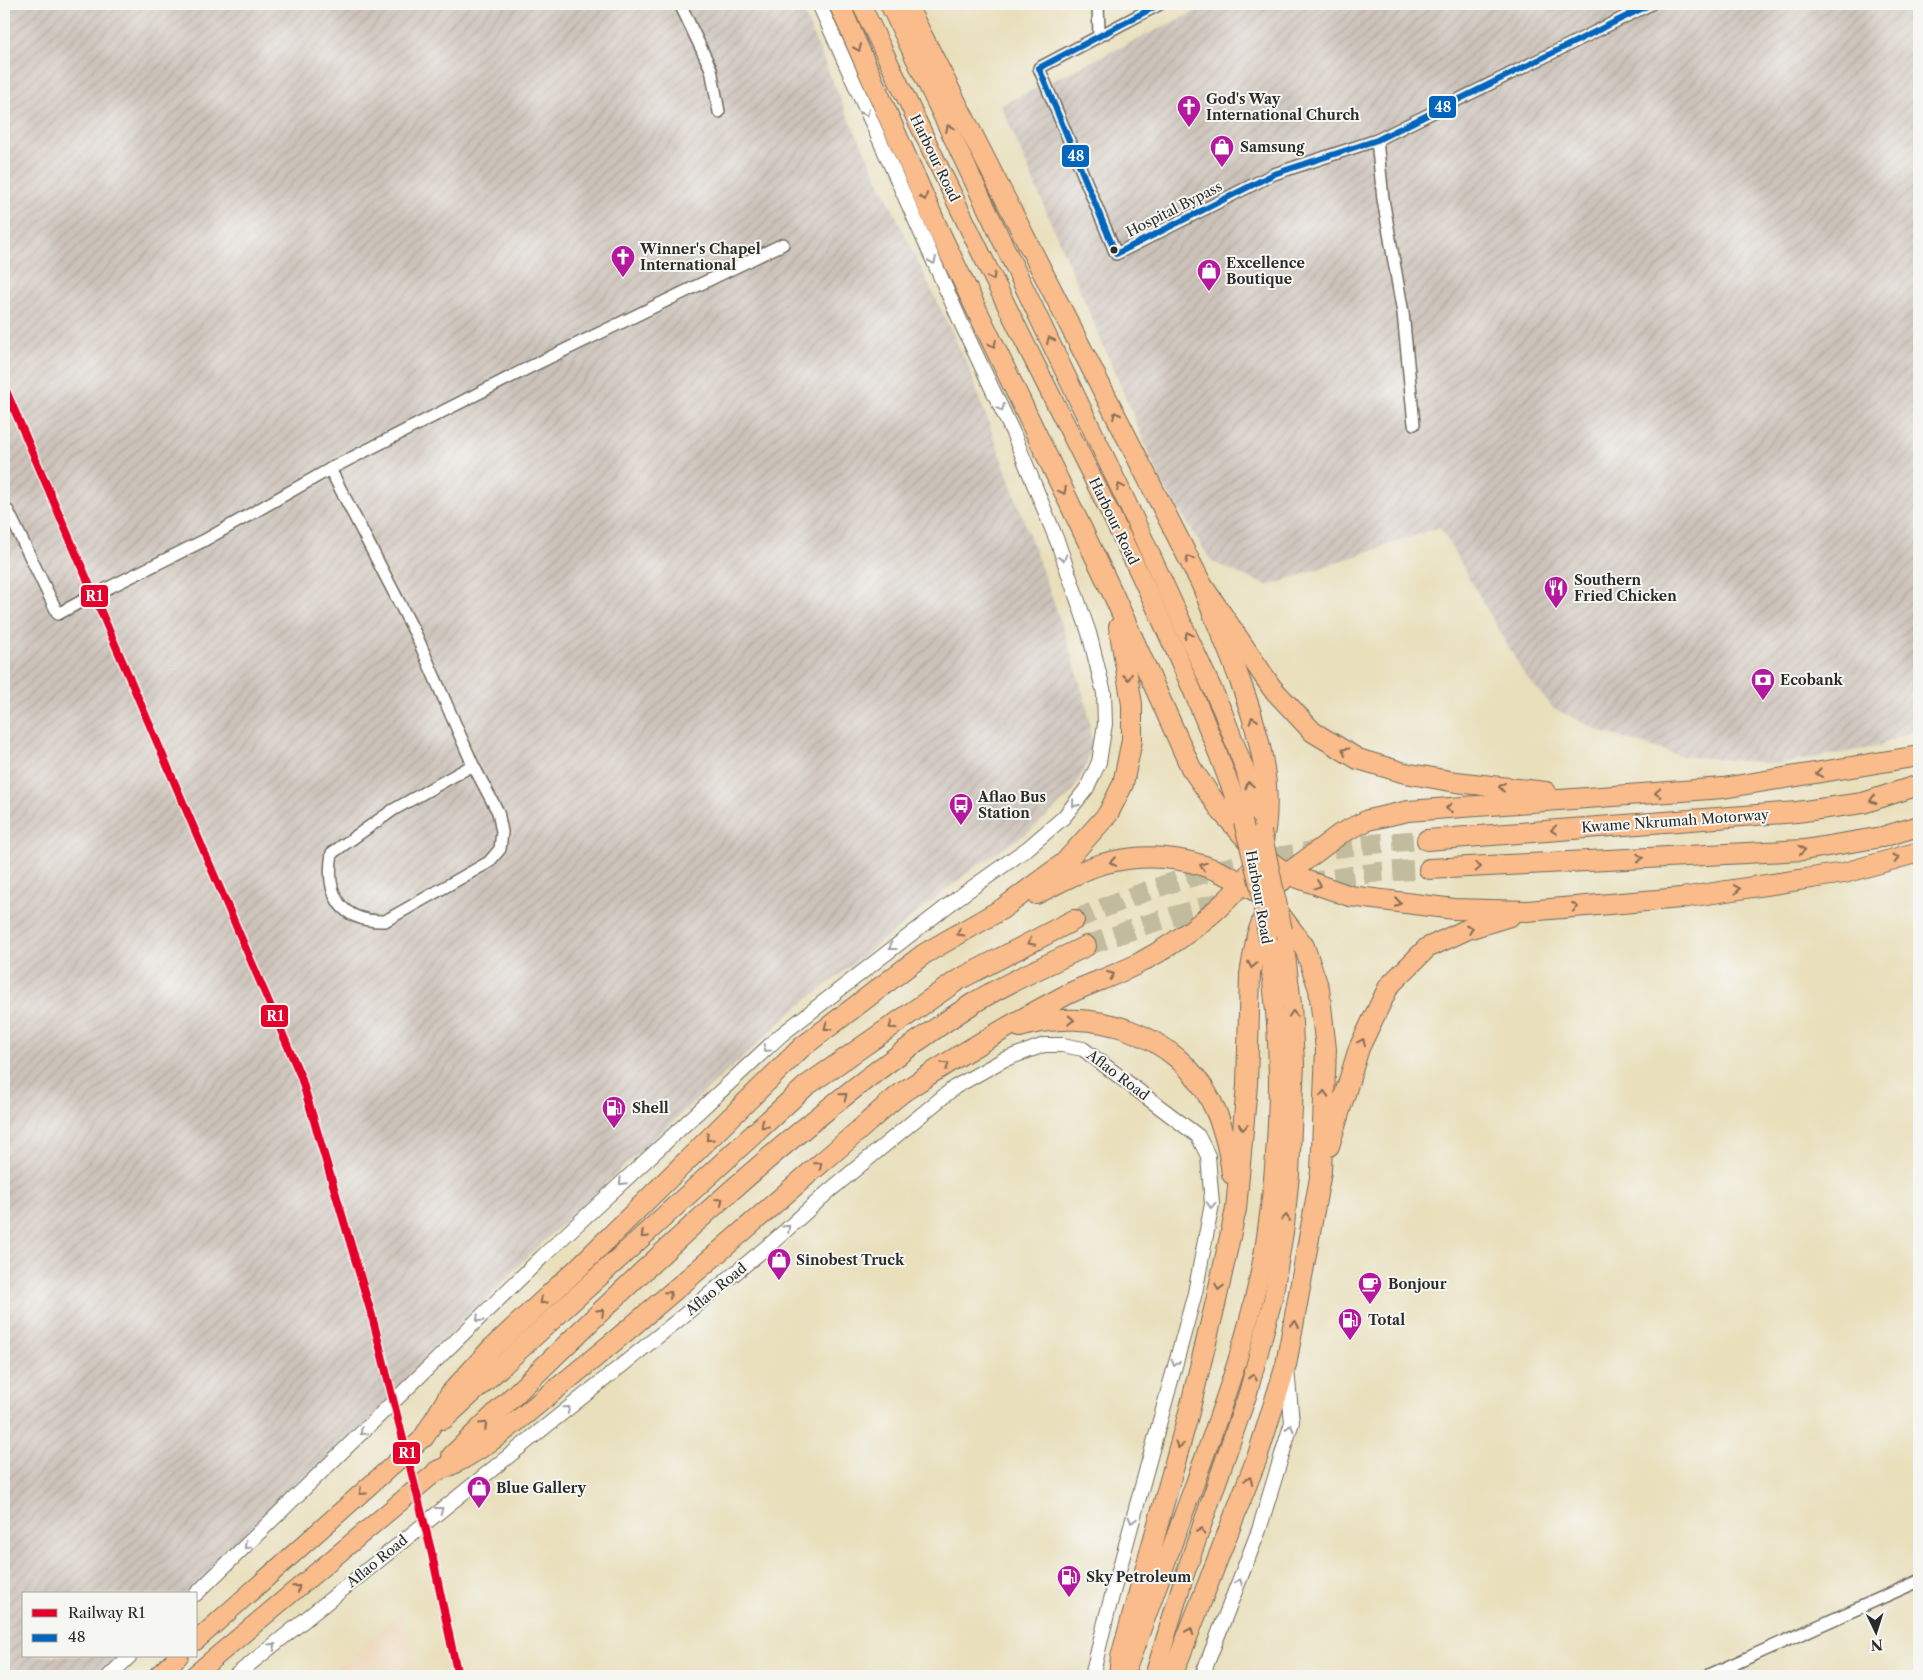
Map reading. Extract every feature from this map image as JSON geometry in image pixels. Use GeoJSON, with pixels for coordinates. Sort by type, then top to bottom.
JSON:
{"type":"FeatureCollection","features":[{"type":"Feature","properties":{"kind":"highway"},"geometry":{"type":"LineString","coordinates":[[839,4],[938,229],[1113,594],[1191,768],[1222,812],[1260,854],[1287,874],[1350,896],[1454,908],[1527,911],[1681,898],[1844,873],[1919,852]]}},
{"type":"Feature","properties":{"kind":"highway","name":"Harbour Road"},"geometry":{"type":"LineString","coordinates":[[861,4],[1144,585],[1198,700],[1224,766],[1253,855],[1260,889],[1276,1025],[1277,1066],[1275,1159],[1266,1239],[1251,1305],[1221,1411],[1124,1676]]}},
{"type":"Feature","properties":{"kind":"highway","name":"Harbour Road"},"geometry":{"type":"LineString","coordinates":[[889,4],[1129,507],[1223,712],[1245,770],[1262,832],[1283,930],[1292,1004],[1295,1062],[1290,1174],[1285,1226],[1273,1299],[1248,1393],[1184,1577],[1154,1676]]}},
{"type":"Feature","properties":{"kind":"highway"},"geometry":{"type":"LineString","coordinates":[[436,1471],[456,1464],[493,1440],[595,1358],[900,1094],[990,1037],[1071,993],[1140,963],[1178,940],[1214,911],[1242,883],[1260,854],[1268,805],[1266,770],[1259,739],[1202,585],[906,4]]}},
{"type":"Feature","properties":{"kind":"highway"},"geometry":{"type":"LineString","coordinates":[[1202,585],[1272,688],[1312,732],[1358,759],[1405,773],[1456,782],[1602,797]]}},
{"type":"Feature","properties":{"kind":"highway"},"geometry":{"type":"LineString","coordinates":[[1002,909],[1064,863],[1108,814],[1124,784],[1132,740],[1132,704],[1113,594]]}},
{"type":"Feature","properties":{"kind":"highway"},"geometry":{"type":"LineString","coordinates":[[1118,1676],[1121,1657],[1202,1356],[1236,1209],[1247,1085],[1250,974],[1257,935],[1269,901],[1287,874],[1340,834],[1368,820],[1408,811],[1723,788],[1919,756]]}},
{"type":"Feature","properties":{"kind":"highway","name":"Kwame Nkrumah Motorway"},"geometry":{"type":"LineString","coordinates":[[1427,840],[1797,812],[1863,803],[1919,785]]}},
{"type":"Feature","properties":{"kind":"highway"},"geometry":{"type":"LineString","coordinates":[[1429,869],[1804,850],[1882,837],[1919,826]]}},
{"type":"Feature","properties":{"kind":"highway"},"geometry":{"type":"LineString","coordinates":[[424,1436],[450,1394],[491,1349],[576,1269],[801,1048],[924,954],[1002,909],[1105,863],[1161,856],[1203,865],[1242,883],[1269,901],[1304,946],[1319,989],[1326,1049],[1321,1172]]}},
{"type":"Feature","properties":{"kind":"highway"},"geometry":{"type":"LineString","coordinates":[[1172,1676],[1257,1458],[1286,1365],[1321,1172],[1359,1048],[1389,986],[1427,948],[1468,929],[1527,911]]}},
{"type":"Feature","properties":{"kind":"highway"},"geometry":{"type":"LineString","coordinates":[[198,1639],[424,1436],[806,1086],[958,980],[1074,920]]}},
{"type":"Feature","properties":{"kind":"highway"},"geometry":{"type":"LineString","coordinates":[[193,1676],[436,1471],[681,1234],[847,1093],[974,1003],[1086,946]]}},
{"type":"Feature","properties":{"kind":"highway"},"geometry":{"type":"LineString","coordinates":[[990,1037],[1027,1025],[1065,1019],[1114,1024],[1157,1043],[1184,1063],[1210,1099],[1222,1128],[1230,1156],[1236,1209]]}},
{"type":"Feature","properties":{"kind":"highway"},"geometry":{"type":"LineString","coordinates":[[157,1676],[177,1658]]}},
{"type":"Feature","properties":{"kind":"street"},"geometry":{"type":"LineString","coordinates":[[680,4],[711,70],[719,112]]}},
{"type":"Feature","properties":{"kind":"street"},"geometry":{"type":"LineString","coordinates":[[198,1592],[657,1148],[781,1035],[893,947],[1050,830],[1077,803],[1099,762],[1105,724],[1104,693],[1089,634],[1058,544],[1014,435],[962,327],[819,4]]}},
{"type":"Feature","properties":{"kind":"street"},"geometry":{"type":"LineString","coordinates":[[1098,4],[1099,35],[1160,4]]}},
{"type":"Feature","properties":{"kind":"street"},"geometry":{"type":"LineString","coordinates":[[1414,424],[1404,312],[1383,199],[1377,140],[1651,4]]}},
{"type":"Feature","properties":{"kind":"street","name":"Hospital Bypass"},"geometry":{"type":"LineString","coordinates":[[1099,35],[1039,68],[1116,254],[1274,174],[1377,140]]}},
{"type":"Feature","properties":{"kind":"street"},"geometry":{"type":"LineString","coordinates":[[106,589],[205,540],[330,469],[532,366],[782,244]]}},
{"type":"Feature","properties":{"kind":"street"},"geometry":{"type":"LineString","coordinates":[[330,469],[416,637],[473,765],[498,812],[502,832],[500,850],[489,862],[385,921],[368,921],[349,912],[334,898],[329,874],[332,853],[394,810],[473,765]]}},
{"type":"Feature","properties":{"kind":"street"},"geometry":{"type":"LineString","coordinates":[[4,513],[8,511],[58,614],[82,601]]}},
{"type":"Feature","properties":{"kind":"street","name":"Aflao Road"},"geometry":{"type":"LineString","coordinates":[[235,1676],[677,1321],[955,1087],[1003,1060],[1044,1045],[1062,1045],[1083,1049],[1198,1136],[1208,1156],[1212,1204],[1195,1293],[1114,1586],[1092,1676]]}},
{"type":"Feature","properties":{"kind":"street"},"geometry":{"type":"LineString","coordinates":[[1202,1676],[1259,1530],[1292,1422],[1286,1365]]}},
{"type":"Feature","properties":{"kind":"street"},"geometry":{"type":"LineString","coordinates":[[1707,1676],[1919,1581]]}},
{"type":"Feature","properties":{"kind":"street"},"geometry":{"type":"LineString","coordinates":[[109,1676],[128,1658]]}},
{"type":"Feature","properties":{"kind":"shaded area"},"geometry":{"type":"Polygon","coordinates":[[[4,4],[800,4],[845,110],[968,366],[1066,636],[1087,707],[1092,742],[1087,764],[1072,793],[1031,830],[971,870],[786,1017],[535,1249],[347,1442],[190,1592],[22,1592],[22,1658],[121,1658],[102,1676],[4,1676],[4,4]]]}},
{"type":"Feature","properties":{"kind":"shaded area"},"geometry":{"type":"Polygon","coordinates":[[[1211,4],[1919,4],[1919,729],[1876,747],[1780,764],[1682,756],[1602,732],[1553,708],[1524,674],[1440,527],[1268,586],[1212,562],[1162,484],[1001,105],[1211,4]]]}},
{"type":"Feature","properties":{"kind":"shaded area"},"geometry":{"type":"Polygon","coordinates":[[[401,1612],[419,1676],[329,1676],[401,1612]]]}},
{"type":"Feature","properties":{"kind":"tunnel"},"geometry":{"type":"LineString","coordinates":[[82,601],[106,589]]}},
{"type":"Feature","properties":{"kind":"tunnel"},"geometry":{"type":"LineString","coordinates":[[1074,920],[1170,883],[1244,864],[1335,848],[1427,840]]}},
{"type":"Feature","properties":{"kind":"tunnel"},"geometry":{"type":"LineString","coordinates":[[1304,883],[1379,872],[1429,869]]}},
{"type":"Feature","properties":{"kind":"tunnel"},"geometry":{"type":"LineString","coordinates":[[1086,946],[1145,925],[1231,899]]}},
{"type":"Feature","properties":{"kind":"rail line","name":"R1"},"geometry":{"type":"LineString","coordinates":[[4,386],[301,1077],[372,1316],[431,1550],[458,1676]]}},
{"type":"Feature","properties":{"kind":"transit line","name":"48"},"geometry":{"type":"LineString","coordinates":[[1160,4],[1039,68],[1116,254],[1274,174],[1377,140],[1651,4]]}},
{"type":"Feature","properties":{"kind":"place","name":"God's Way International Church"},"geometry":{"type":"Point","coordinates":[1189,128]}},
{"type":"Feature","properties":{"kind":"place","name":"Samsung"},"geometry":{"type":"Point","coordinates":[1222,168]}},
{"type":"Feature","properties":{"kind":"place","name":"Winner's Chapel International"},"geometry":{"type":"Point","coordinates":[623,278]}},
{"type":"Feature","properties":{"kind":"place","name":"Excellence Boutique"},"geometry":{"type":"Point","coordinates":[1209,292]}},
{"type":"Feature","properties":{"kind":"place","name":"Southern Fried Chicken"},"geometry":{"type":"Point","coordinates":[1556,609]}},
{"type":"Feature","properties":{"kind":"place","name":"Ecobank"},"geometry":{"type":"Point","coordinates":[1763,701]}},
{"type":"Feature","properties":{"kind":"place","name":"Aflao Bus Station"},"geometry":{"type":"Point","coordinates":[961,826]}},
{"type":"Feature","properties":{"kind":"place","name":"Shell"},"geometry":{"type":"Point","coordinates":[614,1129]}},
{"type":"Feature","properties":{"kind":"place","name":"Sinobest Truck"},"geometry":{"type":"Point","coordinates":[779,1281]}},
{"type":"Feature","properties":{"kind":"place","name":"Bonjour"},"geometry":{"type":"Point","coordinates":[1370,1305]}},
{"type":"Feature","properties":{"kind":"place","name":"Total"},"geometry":{"type":"Point","coordinates":[1350,1341]}},
{"type":"Feature","properties":{"kind":"place","name":"Blue Gallery"},"geometry":{"type":"Point","coordinates":[479,1509]}},
{"type":"Feature","properties":{"kind":"place","name":"Sky Petroleum"},"geometry":{"type":"Point","coordinates":[1069,1598]}}]}
